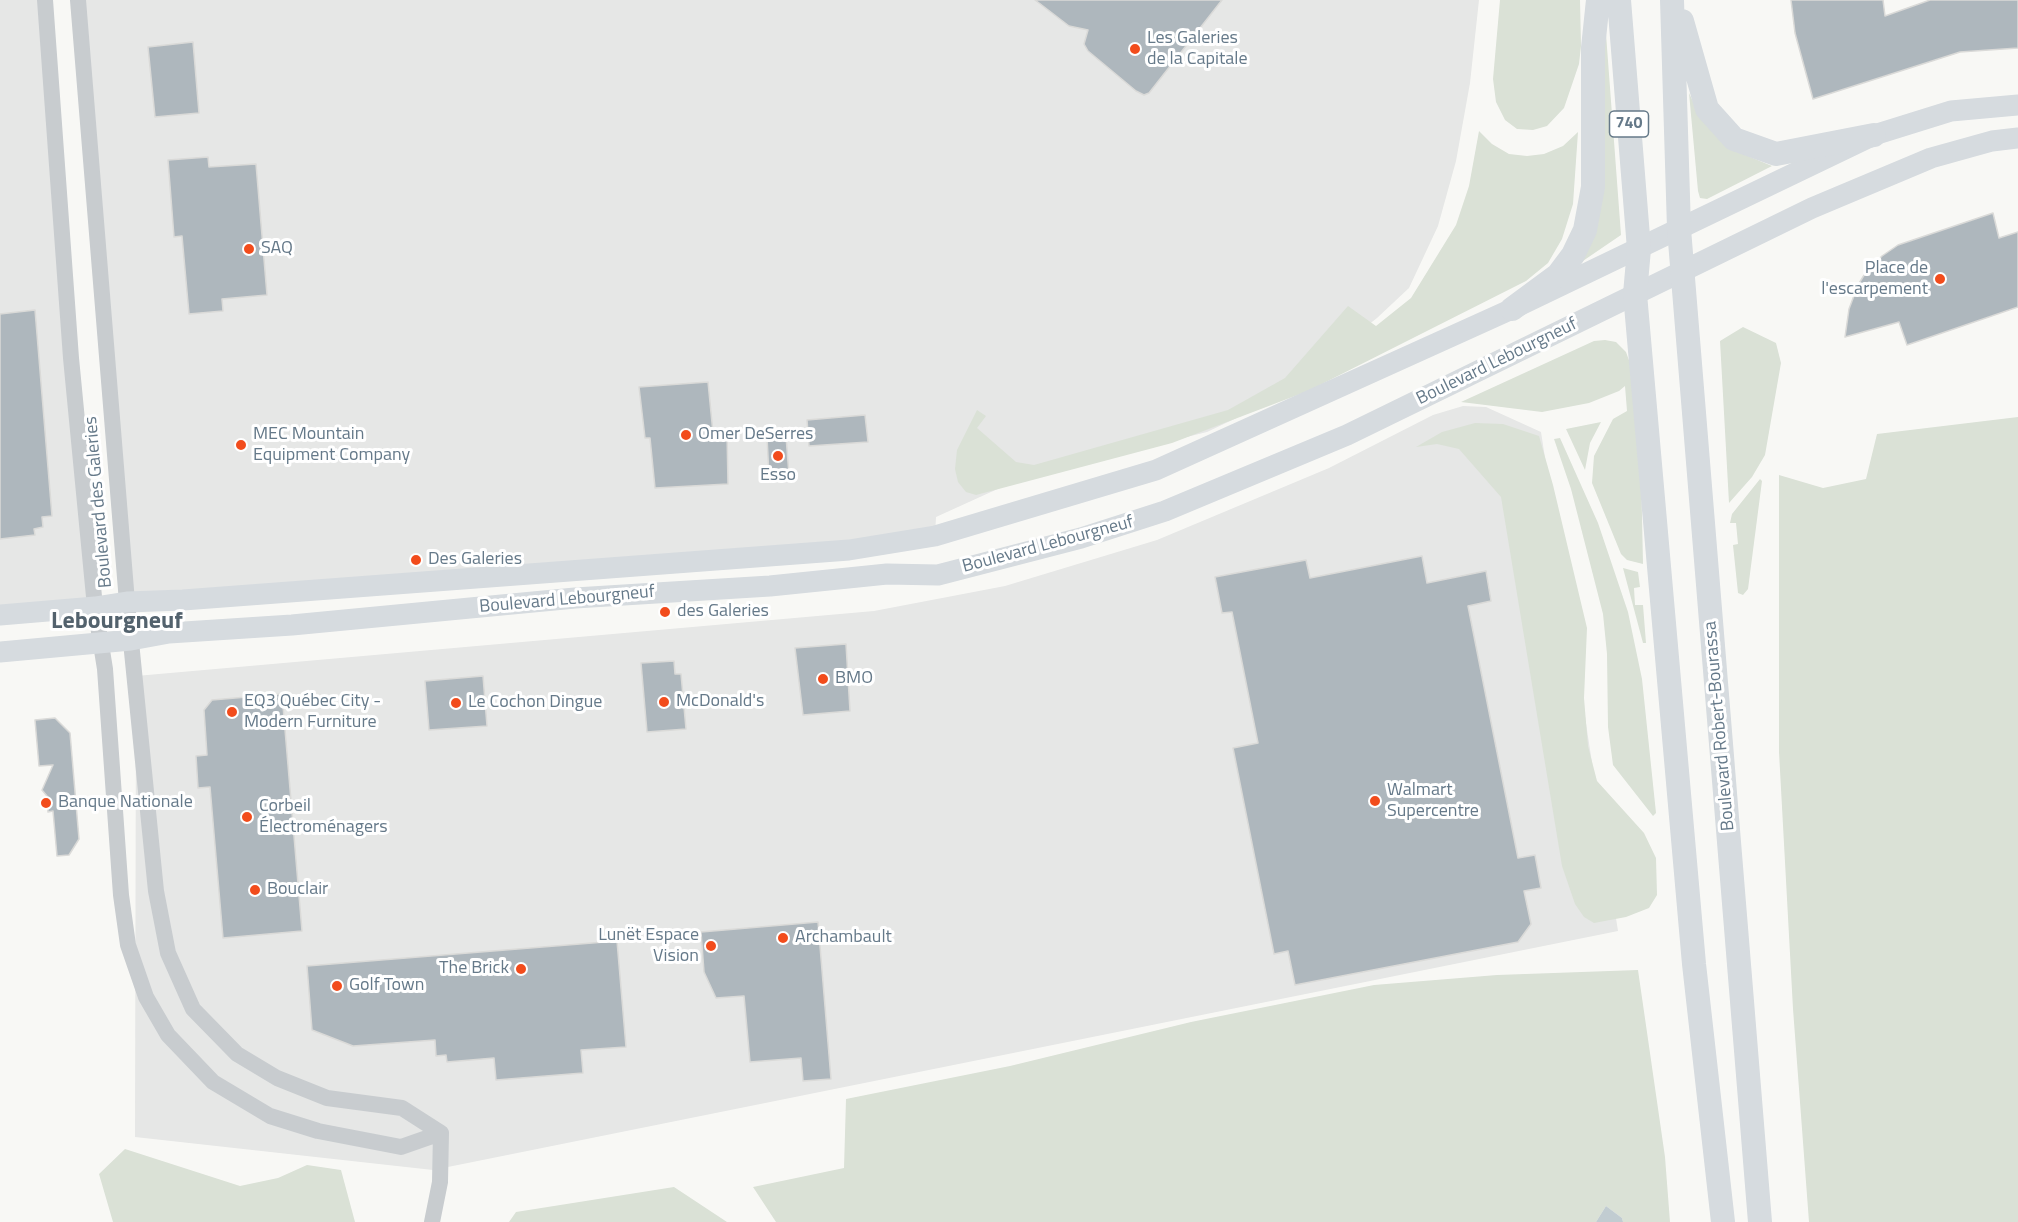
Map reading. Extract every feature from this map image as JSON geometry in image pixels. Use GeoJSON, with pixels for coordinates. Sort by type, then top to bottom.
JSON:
{"type":"FeatureCollection","features":[{"type":"Feature","properties":{"kind":"highway"},"geometry":{"type":"LineString","coordinates":[[1512,309],[1558,275],[1573,255],[1585,230],[1593,187],[1593,48],[1598,0]]}},
{"type":"Feature","properties":{"kind":"highway","name":"740"},"geometry":{"type":"LineString","coordinates":[[1619,0],[1639,249]]}},
{"type":"Feature","properties":{"kind":"highway"},"geometry":{"type":"LineString","coordinates":[[1674,0],[1707,109],[1734,139],[1776,154],[1874,135]]}},
{"type":"Feature","properties":{"kind":"highway","name":"Boulevard Robert-Bourassa"},"geometry":{"type":"LineString","coordinates":[[1674,0],[1679,229],[1759,1217]]}},
{"type":"Feature","properties":{"kind":"highway"},"geometry":{"type":"LineString","coordinates":[[1639,249],[1635,294],[1693,953],[1723,1216]]}},
{"type":"Feature","properties":{"kind":"main road","name":"Boulevard Lebourgneuf"},"geometry":{"type":"LineString","coordinates":[[0,615],[127,602],[194,600],[849,550],[935,536],[1156,470],[1512,309],[1874,135],[1951,111],[2018,105]]}},
{"type":"Feature","properties":{"kind":"main road","name":"Boulevard Lebourgneuf"},"geometry":{"type":"LineString","coordinates":[[0,652],[100,641],[131,640],[170,633],[292,625],[575,598],[770,586],[876,575],[938,575],[1081,538],[1165,511],[1347,435],[1812,208],[1931,158],[1992,141],[2018,138]]}},
{"type":"Feature","properties":{"kind":"street","name":"Boulevard des Galeries"},"geometry":{"type":"LineString","coordinates":[[45,0],[71,358],[95,607],[105,669],[121,895],[128,945],[146,997],[168,1035],[213,1082],[270,1116],[318,1131],[401,1147],[441,1133]]}},
{"type":"Feature","properties":{"kind":"street","name":"Boulevard des Galeries"},"geometry":{"type":"LineString","coordinates":[[78,0],[127,602],[156,891],[168,953],[193,1009],[237,1054],[276,1078],[327,1098],[402,1108],[441,1133]]}},
{"type":"Feature","properties":{"kind":"street"},"geometry":{"type":"LineString","coordinates":[[432,1222],[440,1182],[441,1133]]}},
{"type":"Feature","properties":{"kind":"shaded area"},"geometry":{"type":"Polygon","coordinates":[[[0,0],[45,0],[95,607],[0,615],[0,0]]]}},
{"type":"Feature","properties":{"kind":"shaded area"},"geometry":{"type":"Polygon","coordinates":[[[78,0],[1479,0],[1470,83],[1456,161],[1438,226],[1409,288],[1377,318],[1270,402],[1207,432],[1024,477],[936,517],[935,536],[127,602],[78,0]]]}},
{"type":"Feature","properties":{"kind":"shaded area"},"geometry":{"type":"Polygon","coordinates":[[[1500,0],[1580,0],[1579,64],[1564,108],[1547,126],[1533,130],[1517,129],[1505,120],[1496,102],[1493,79],[1500,0]]]}},
{"type":"Feature","properties":{"kind":"shaded area"},"geometry":{"type":"Polygon","coordinates":[[[1606,34],[1621,235],[1577,265],[1606,34]]]}},
{"type":"Feature","properties":{"kind":"shaded area"},"geometry":{"type":"Polygon","coordinates":[[[1689,93],[1699,114],[1731,149],[1772,166],[1707,199],[1700,198],[1689,93]]]}},
{"type":"Feature","properties":{"kind":"shaded area"},"geometry":{"type":"Polygon","coordinates":[[[1479,131],[1492,144],[1509,154],[1527,156],[1544,154],[1563,146],[1578,132],[1573,204],[1562,239],[1548,263],[1526,281],[1308,391],[1172,443],[976,495],[966,492],[958,482],[955,469],[957,450],[977,410],[986,416],[977,428],[1016,462],[1034,465],[1228,410],[1285,378],[1348,306],[1376,326],[1411,298],[1456,225],[1469,186],[1479,131]]]}},
{"type":"Feature","properties":{"kind":"shaded area"},"geometry":{"type":"Polygon","coordinates":[[[1743,327],[1776,343],[1781,363],[1765,455],[1752,477],[1729,503],[1720,341],[1743,327]]]}},
{"type":"Feature","properties":{"kind":"shaded area"},"geometry":{"type":"Polygon","coordinates":[[[1594,341],[1616,342],[1626,352],[1631,366],[1641,469],[1643,564],[1627,560],[1621,554],[1592,483],[1594,456],[1613,419],[1627,411],[1625,386],[1619,391],[1589,403],[1542,412],[1461,402],[1594,341]]]}},
{"type":"Feature","properties":{"kind":"shaded area"},"geometry":{"type":"Polygon","coordinates":[[[1463,406],[1486,407],[1541,432],[1618,931],[433,1170],[135,1137],[136,676],[874,611],[1005,586],[1157,540],[1329,468],[1433,415],[1463,406]]]}},
{"type":"Feature","properties":{"kind":"shaded area"},"geometry":{"type":"Polygon","coordinates":[[[2018,417],[2018,1222],[1809,1222],[1793,1009],[1779,752],[1779,475],[1823,488],[1866,479],[1877,434],[2018,417]]]}},
{"type":"Feature","properties":{"kind":"shaded area"},"geometry":{"type":"Polygon","coordinates":[[[1601,422],[1590,443],[1585,470],[1566,429],[1601,422]]]}},
{"type":"Feature","properties":{"kind":"shaded area"},"geometry":{"type":"Polygon","coordinates":[[[1475,423],[1503,424],[1539,436],[1587,628],[1584,698],[1588,746],[1597,781],[1644,833],[1656,858],[1657,895],[1649,908],[1626,917],[1594,923],[1584,917],[1575,904],[1562,866],[1501,497],[1459,449],[1437,444],[1416,447],[1442,432],[1475,423]]]}},
{"type":"Feature","properties":{"kind":"shaded area"},"geometry":{"type":"Polygon","coordinates":[[[1560,438],[1598,523],[1628,612],[1642,679],[1656,813],[1653,816],[1613,765],[1608,727],[1607,654],[1603,614],[1571,489],[1554,439],[1560,438]]]}},
{"type":"Feature","properties":{"kind":"shaded area"},"geometry":{"type":"Polygon","coordinates":[[[1760,479],[1762,481],[1748,589],[1743,595],[1738,593],[1733,545],[1738,544],[1736,523],[1730,523],[1732,514],[1760,479]]]}},
{"type":"Feature","properties":{"kind":"shaded area"},"geometry":{"type":"Polygon","coordinates":[[[1623,568],[1638,572],[1640,587],[1634,588],[1635,605],[1643,605],[1646,643],[1643,643],[1623,568]]]}},
{"type":"Feature","properties":{"kind":"shaded area"},"geometry":{"type":"Polygon","coordinates":[[[1638,970],[1665,1157],[1670,1222],[1623,1222],[1622,1218],[1606,1206],[1596,1222],[776,1222],[753,1187],[844,1168],[846,1099],[1010,1066],[1191,1022],[1374,985],[1497,975],[1638,970]]]}},
{"type":"Feature","properties":{"kind":"shaded area"},"geometry":{"type":"Polygon","coordinates":[[[125,1149],[240,1186],[278,1178],[307,1165],[341,1170],[355,1222],[113,1222],[99,1174],[125,1149]]]}},
{"type":"Feature","properties":{"kind":"shaded area"},"geometry":{"type":"Polygon","coordinates":[[[674,1187],[727,1222],[509,1222],[516,1212],[674,1187]]]}},
{"type":"Feature","properties":{"kind":"shaded area"},"geometry":{"type":"Polygon","coordinates":[[[1606,1206],[1622,1218],[1623,1222],[1596,1222],[1606,1206]]]}},
{"type":"Feature","properties":{"kind":"building","name":"Les Galeries de la Capitale"},"geometry":{"type":"Polygon","coordinates":[[[1035,0],[1222,0],[1149,93],[1144,95],[1088,51],[1084,44],[1088,30],[1069,26],[1035,0]]]}},
{"type":"Feature","properties":{"kind":"building"},"geometry":{"type":"Polygon","coordinates":[[[1791,0],[1883,0],[1885,16],[1930,0],[2018,0],[2018,48],[1960,52],[1813,99],[1795,33],[1791,0]]]}},
{"type":"Feature","properties":{"kind":"building"},"geometry":{"type":"Polygon","coordinates":[[[193,42],[199,113],[155,117],[148,47],[193,42]]]}},
{"type":"Feature","properties":{"kind":"building"},"geometry":{"type":"Polygon","coordinates":[[[208,157],[209,167],[256,164],[267,295],[222,299],[223,311],[189,314],[182,236],[174,237],[168,160],[208,157]]]}},
{"type":"Feature","properties":{"kind":"building","name":"Place de l'escarpement"},"geometry":{"type":"Polygon","coordinates":[[[1993,213],[1999,238],[2018,232],[2018,307],[1907,345],[1899,322],[1845,337],[1849,309],[1858,285],[1866,272],[1882,256],[1898,245],[1993,213]]]}},
{"type":"Feature","properties":{"kind":"building"},"geometry":{"type":"Polygon","coordinates":[[[35,310],[52,516],[42,517],[43,527],[34,529],[35,535],[0,539],[0,314],[35,310]]]}},
{"type":"Feature","properties":{"kind":"building","name":"Omer DeSerres"},"geometry":{"type":"Polygon","coordinates":[[[708,382],[713,433],[727,432],[728,484],[655,488],[650,438],[645,438],[639,387],[708,382]]]}},
{"type":"Feature","properties":{"kind":"building","name":"Esso"},"geometry":{"type":"Polygon","coordinates":[[[865,415],[868,442],[809,446],[807,420],[865,415]]]}},
{"type":"Feature","properties":{"kind":"building","name":"Esso"},"geometry":{"type":"Polygon","coordinates":[[[786,436],[789,475],[769,476],[767,437],[786,436]]]}},
{"type":"Feature","properties":{"kind":"building","name":"Walmart Supercentre"},"geometry":{"type":"Polygon","coordinates":[[[1422,556],[1427,583],[1486,571],[1491,601],[1468,606],[1518,858],[1535,855],[1541,888],[1524,891],[1531,924],[1518,942],[1295,985],[1288,951],[1274,954],[1233,748],[1258,743],[1232,612],[1222,613],[1215,577],[1306,560],[1310,578],[1422,556]]]}},
{"type":"Feature","properties":{"kind":"building","name":"BMO"},"geometry":{"type":"Polygon","coordinates":[[[846,644],[850,711],[803,715],[795,648],[846,644]]]}},
{"type":"Feature","properties":{"kind":"building","name":"McDonald's"},"geometry":{"type":"Polygon","coordinates":[[[674,661],[675,674],[681,674],[686,729],[647,732],[641,663],[674,661]]]}},
{"type":"Feature","properties":{"kind":"building","name":"Le Cochon Dingue"},"geometry":{"type":"Polygon","coordinates":[[[483,676],[487,726],[429,730],[425,681],[483,676]]]}},
{"type":"Feature","properties":{"kind":"building"},"geometry":{"type":"Polygon","coordinates":[[[282,694],[302,931],[223,938],[210,787],[198,788],[196,756],[207,755],[204,710],[212,700],[282,694]]]}},
{"type":"Feature","properties":{"kind":"building"},"geometry":{"type":"Polygon","coordinates":[[[55,718],[70,733],[79,839],[69,855],[57,856],[53,811],[48,812],[47,796],[42,790],[53,765],[39,766],[35,720],[55,718]]]}},
{"type":"Feature","properties":{"kind":"building"},"geometry":{"type":"Polygon","coordinates":[[[818,922],[831,1079],[803,1081],[801,1058],[750,1062],[744,996],[716,998],[704,972],[701,932],[818,922]]]}},
{"type":"Feature","properties":{"kind":"building"},"geometry":{"type":"Polygon","coordinates":[[[617,941],[626,1047],[581,1050],[583,1073],[496,1080],[494,1058],[447,1062],[446,1055],[436,1056],[435,1040],[353,1046],[312,1030],[307,966],[617,941]]]}},
{"type":"Feature","properties":{"kind":"place","name":"Les Galeries de la Capitale"},"geometry":{"type":"Point","coordinates":[1135,49]}},
{"type":"Feature","properties":{"kind":"place","name":"SAQ"},"geometry":{"type":"Point","coordinates":[249,249]}},
{"type":"Feature","properties":{"kind":"place","name":"Place de l'escarpement"},"geometry":{"type":"Point","coordinates":[1940,279]}},
{"type":"Feature","properties":{"kind":"place","name":"Omer DeSerres"},"geometry":{"type":"Point","coordinates":[686,435]}},
{"type":"Feature","properties":{"kind":"place","name":"MEC Mountain Equipment Company"},"geometry":{"type":"Point","coordinates":[241,445]}},
{"type":"Feature","properties":{"kind":"place","name":"Esso"},"geometry":{"type":"Point","coordinates":[778,456]}},
{"type":"Feature","properties":{"kind":"place","name":"Des Galeries"},"geometry":{"type":"Point","coordinates":[416,560]}},
{"type":"Feature","properties":{"kind":"place","name":"des Galeries"},"geometry":{"type":"Point","coordinates":[665,612]}},
{"type":"Feature","properties":{"kind":"place","name":"BMO"},"geometry":{"type":"Point","coordinates":[823,679]}},
{"type":"Feature","properties":{"kind":"place","name":"McDonald's"},"geometry":{"type":"Point","coordinates":[664,702]}},
{"type":"Feature","properties":{"kind":"place","name":"Le Cochon Dingue"},"geometry":{"type":"Point","coordinates":[456,703]}},
{"type":"Feature","properties":{"kind":"place","name":"EQ3 Québec City - Modern Furniture"},"geometry":{"type":"Point","coordinates":[232,712]}},
{"type":"Feature","properties":{"kind":"place","name":"Walmart Supercentre"},"geometry":{"type":"Point","coordinates":[1375,801]}},
{"type":"Feature","properties":{"kind":"place","name":"Banque Nationale"},"geometry":{"type":"Point","coordinates":[46,803]}},
{"type":"Feature","properties":{"kind":"place","name":"Corbeil Électroménagers"},"geometry":{"type":"Point","coordinates":[247,817]}},
{"type":"Feature","properties":{"kind":"place","name":"Bouclair"},"geometry":{"type":"Point","coordinates":[255,890]}},
{"type":"Feature","properties":{"kind":"place","name":"Archambault"},"geometry":{"type":"Point","coordinates":[783,938]}},
{"type":"Feature","properties":{"kind":"place","name":"Lunët Espace Vision"},"geometry":{"type":"Point","coordinates":[711,946]}},
{"type":"Feature","properties":{"kind":"place","name":"The Brick"},"geometry":{"type":"Point","coordinates":[521,969]}},
{"type":"Feature","properties":{"kind":"place","name":"Golf Town"},"geometry":{"type":"Point","coordinates":[337,986]}},
{"type":"Feature","properties":{"kind":"district","name":"Lebourgneuf"},"geometry":{"type":"Point","coordinates":[117,622]}}]}
